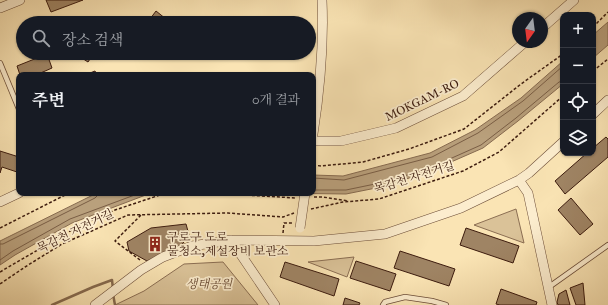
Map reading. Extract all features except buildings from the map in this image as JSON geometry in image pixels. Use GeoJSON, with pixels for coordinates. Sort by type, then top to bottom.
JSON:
{"type":"FeatureCollection","features":[{"type":"Feature","properties":{"kind":"street"},"geometry":{"type":"LineString","coordinates":[[0,8],[20,0]]}},
{"type":"Feature","properties":{"kind":"street"},"geometry":{"type":"LineString","coordinates":[[316,110],[323,36],[322,0]]}},
{"type":"Feature","properties":{"kind":"street"},"geometry":{"type":"LineString","coordinates":[[548,23],[574,0]]}},
{"type":"Feature","properties":{"kind":"street","name":"MOKGAM-RO"},"geometry":{"type":"LineString","coordinates":[[316,141],[341,141],[396,128],[463,96],[518,48]]}},
{"type":"Feature","properties":{"kind":"street"},"geometry":{"type":"LineString","coordinates":[[596,111],[608,100]]}},
{"type":"Feature","properties":{"kind":"street"},"geometry":{"type":"LineString","coordinates":[[94,305],[145,268],[163,257],[192,246],[230,240],[314,240],[385,234],[461,208],[519,180],[529,173],[560,145]]}},
{"type":"Feature","properties":{"kind":"street"},"geometry":{"type":"LineString","coordinates":[[519,180],[528,192],[552,305]]}},
{"type":"Feature","properties":{"kind":"street"},"geometry":{"type":"LineString","coordinates":[[0,202],[16,194]]}},
{"type":"Feature","properties":{"kind":"street"},"geometry":{"type":"LineString","coordinates":[[299,240],[299,225],[308,196]]}},
{"type":"Feature","properties":{"kind":"street"},"geometry":{"type":"LineString","coordinates":[[230,240],[275,305]]}},
{"type":"Feature","properties":{"kind":"lane"},"geometry":{"type":"LineString","coordinates":[[0,63],[16,102]]}},
{"type":"Feature","properties":{"kind":"lane"},"geometry":{"type":"LineString","coordinates":[[548,287],[608,245]]}},
{"type":"Feature","properties":{"kind":"lane"},"geometry":{"type":"LineString","coordinates":[[383,305],[385,302],[405,297],[432,301],[446,305]]}},
{"type":"Feature","properties":{"kind":"path"},"geometry":{"type":"LineString","coordinates":[[596,24],[608,12]]}},
{"type":"Feature","properties":{"kind":"path"},"geometry":{"type":"LineString","coordinates":[[316,165],[363,162],[409,149],[464,129],[521,84],[560,56]]}},
{"type":"Feature","properties":{"kind":"path"},"geometry":{"type":"LineString","coordinates":[[596,69],[608,59]]}},
{"type":"Feature","properties":{"kind":"path","name":"목감천 자전거길"},"geometry":{"type":"LineString","coordinates":[[305,210],[378,199],[463,171],[499,152],[560,99]]}},
{"type":"Feature","properties":{"kind":"path"},"geometry":{"type":"LineString","coordinates":[[0,228],[63,196]]}},
{"type":"Feature","properties":{"kind":"path"},"geometry":{"type":"LineString","coordinates":[[0,272],[77,228],[115,210],[160,196]]}},
{"type":"Feature","properties":{"kind":"path"},"geometry":{"type":"LineString","coordinates":[[263,196],[297,198]]}},
{"type":"Feature","properties":{"kind":"path"},"geometry":{"type":"LineString","coordinates":[[316,196],[351,202]]}},
{"type":"Feature","properties":{"kind":"path","name":"목감천 자전거길"},"geometry":{"type":"LineString","coordinates":[[0,284],[62,244],[128,215],[222,213],[283,217],[299,211]]}},
{"type":"Feature","properties":{"kind":"path"},"geometry":{"type":"LineString","coordinates":[[141,215],[115,241],[145,268]]}},
{"type":"Feature","properties":{"kind":"path"},"geometry":{"type":"LineString","coordinates":[[284,223],[299,225]]}},
{"type":"Feature","properties":{"kind":"green space"},"geometry":{"type":"Polygon","coordinates":[[[516,209],[524,243],[474,225],[516,209]]]}},
{"type":"Feature","properties":{"kind":"green space"},"geometry":{"type":"Polygon","coordinates":[[[354,257],[347,277],[308,262],[354,257]]]}},
{"type":"Feature","properties":{"kind":"green space","name":"생태공원"},"geometry":{"type":"Polygon","coordinates":[[[223,262],[258,305],[115,305],[144,291],[184,264],[223,262]]]}},
{"type":"Feature","properties":{"kind":"water"},"geometry":{"type":"Polygon","coordinates":[[[608,22],[608,45],[596,55],[596,48],[596,32],[608,22]]]}},
{"type":"Feature","properties":{"kind":"water"},"geometry":{"type":"Polygon","coordinates":[[[560,64],[560,86],[483,148],[426,173],[376,188],[346,194],[316,194],[316,175],[343,176],[430,153],[475,130],[521,98],[560,64]]]}},
{"type":"Feature","properties":{"kind":"water"},"geometry":{"type":"Polygon","coordinates":[[[91,196],[143,196],[72,223],[0,265],[0,241],[91,196]]]}},
{"type":"Feature","properties":{"kind":"waterway"},"geometry":{"type":"LineString","coordinates":[[52,305],[112,280],[113,289]]}},
{"type":"Feature","properties":{"kind":"waterway"},"geometry":{"type":"LineString","coordinates":[[113,294],[115,305]]}},
{"type":"Feature","properties":{"kind":"place","name":"구로구 도로 물청소,제설장비 보관소"},"geometry":{"type":"Point","coordinates":[155,244]}}]}
